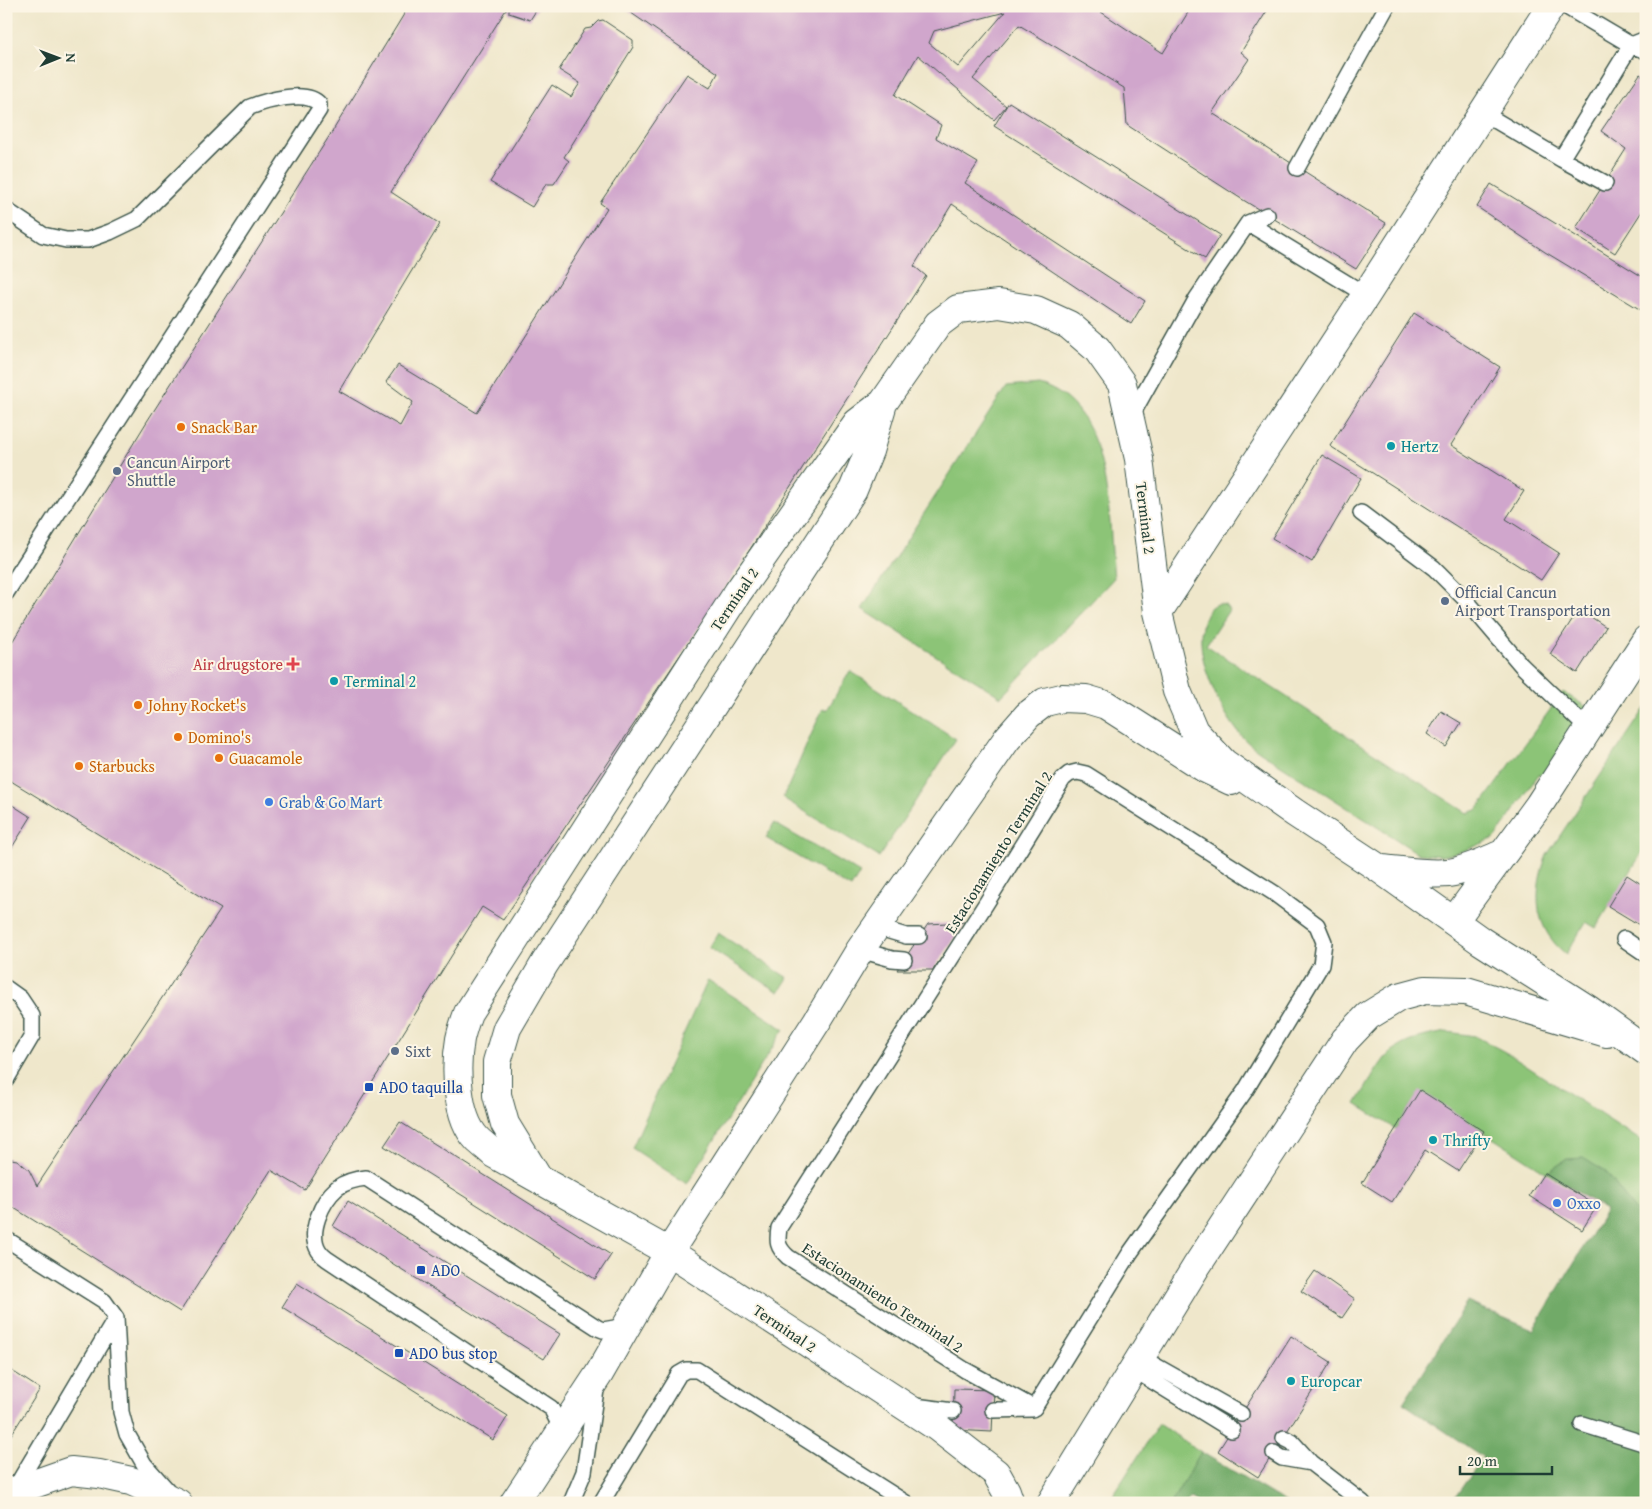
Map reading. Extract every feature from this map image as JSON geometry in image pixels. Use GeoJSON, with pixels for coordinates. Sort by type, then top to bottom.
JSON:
{"type":"FeatureCollection","features":[{"type":"Feature","properties":{"kind":"street"},"geometry":{"type":"LineString","coordinates":[[1158,612],[1366,296],[1551,6]]}},
{"type":"Feature","properties":{"kind":"street","name":"Terminal 2"},"geometry":{"type":"LineString","coordinates":[[1010,1503],[996,1473],[937,1427],[899,1404],[670,1252],[494,1154],[476,1138],[465,1119],[458,1093],[460,1039],[468,1013],[738,592],[858,423],[883,402],[938,324],[958,309],[999,304],[1036,310],[1069,325],[1098,349],[1122,384],[1139,459],[1158,612],[1177,692],[1194,731],[1224,763],[1380,869],[1481,941],[1588,1010],[1638,1045]]}},
{"type":"Feature","properties":{"kind":"street","name":"Terminal 2"},"geometry":{"type":"LineString","coordinates":[[539,1179],[505,1124],[497,1095],[497,1062],[507,1028],[545,964],[624,841],[853,490],[869,451],[883,402]]}},
{"type":"Feature","properties":{"kind":"street"},"geometry":{"type":"LineString","coordinates":[[715,701],[722,617]]}},
{"type":"Feature","properties":{"kind":"street"},"geometry":{"type":"LineString","coordinates":[[1454,921],[1538,805],[1646,640]]}},
{"type":"Feature","properties":{"kind":"street"},"geometry":{"type":"LineString","coordinates":[[682,679],[753,643]]}},
{"type":"Feature","properties":{"kind":"street"},"geometry":{"type":"LineString","coordinates":[[514,1503],[599,1374],[670,1252],[817,1022],[860,950],[1007,739],[1028,715],[1046,702],[1062,698],[1086,699],[1106,705],[1206,768],[1295,813]]}},
{"type":"Feature","properties":{"kind":"street"},"geometry":{"type":"LineString","coordinates":[[624,841],[631,759]]}},
{"type":"Feature","properties":{"kind":"street"},"geometry":{"type":"LineString","coordinates":[[593,818],[663,782]]}},
{"type":"Feature","properties":{"kind":"street"},"geometry":{"type":"LineString","coordinates":[[1380,869],[1423,874],[1449,873],[1476,865],[1502,854]]}},
{"type":"Feature","properties":{"kind":"street"},"geometry":{"type":"LineString","coordinates":[[1051,1503],[1196,1267],[1345,1040],[1368,1016],[1398,997],[1426,990],[1466,990],[1638,1045]]}},
{"type":"Feature","properties":{"kind":"street"},"geometry":{"type":"LineString","coordinates":[[10,1496],[71,1471],[100,1474],[131,1481],[178,1503]]}},
{"type":"Feature","properties":{"kind":"lane"},"geometry":{"type":"LineString","coordinates":[[1297,168],[1386,6]]}},
{"type":"Feature","properties":{"kind":"lane"},"geometry":{"type":"LineString","coordinates":[[1565,6],[1631,45],[1646,51]]}},
{"type":"Feature","properties":{"kind":"lane"},"geometry":{"type":"LineString","coordinates":[[1561,159],[1631,45],[1646,39]]}},
{"type":"Feature","properties":{"kind":"lane"},"geometry":{"type":"LineString","coordinates":[[6,210],[43,235],[66,240],[88,240],[137,219],[250,107],[266,100],[285,97],[309,98],[316,100],[319,104],[319,110],[6,593]]}},
{"type":"Feature","properties":{"kind":"lane"},"geometry":{"type":"LineString","coordinates":[[1483,113],[1605,183]]}},
{"type":"Feature","properties":{"kind":"lane"},"geometry":{"type":"LineString","coordinates":[[1129,419],[1197,298],[1248,223],[1266,215]]}},
{"type":"Feature","properties":{"kind":"lane"},"geometry":{"type":"LineString","coordinates":[[1248,223],[1366,296]]}},
{"type":"Feature","properties":{"kind":"lane"},"geometry":{"type":"LineString","coordinates":[[1361,514],[1434,568],[1465,599],[1522,666],[1588,729]]}},
{"type":"Feature","properties":{"kind":"lane","name":"Estacionamiento Terminal 2"},"geometry":{"type":"LineString","coordinates":[[1077,772],[1086,774],[1274,893],[1317,925],[1324,942],[1321,965],[1245,1091],[1130,1253],[1034,1408],[965,1370],[788,1257],[780,1249],[777,1242],[779,1228],[946,959],[1063,779],[1069,774],[1077,772]]}},
{"type":"Feature","properties":{"kind":"lane"},"geometry":{"type":"LineString","coordinates":[[876,927],[906,936],[920,936]]}},
{"type":"Feature","properties":{"kind":"lane"},"geometry":{"type":"LineString","coordinates":[[1624,939],[1646,954]]}},
{"type":"Feature","properties":{"kind":"lane"},"geometry":{"type":"LineString","coordinates":[[860,950],[892,959],[904,960]]}},
{"type":"Feature","properties":{"kind":"lane"},"geometry":{"type":"LineString","coordinates":[[6,988],[20,998],[32,1016],[32,1036],[6,1080]]}},
{"type":"Feature","properties":{"kind":"lane"},"geometry":{"type":"LineString","coordinates":[[554,1442],[558,1422],[551,1408],[327,1259],[318,1250],[315,1238],[316,1220],[325,1203],[337,1188],[356,1179],[366,1178],[598,1328],[604,1330],[626,1326]]}},
{"type":"Feature","properties":{"kind":"lane"},"geometry":{"type":"LineString","coordinates":[[6,1239],[104,1301],[116,1318],[121,1412],[127,1434],[144,1464],[178,1503]]}},
{"type":"Feature","properties":{"kind":"lane"},"geometry":{"type":"LineString","coordinates":[[10,1496],[116,1318]]}},
{"type":"Feature","properties":{"kind":"lane"},"geometry":{"type":"LineString","coordinates":[[1136,1363],[1241,1414]]}},
{"type":"Feature","properties":{"kind":"lane"},"geometry":{"type":"LineString","coordinates":[[1136,1363],[1232,1430]]}},
{"type":"Feature","properties":{"kind":"lane"},"geometry":{"type":"LineString","coordinates":[[601,1503],[679,1374],[686,1370],[697,1370],[906,1503]]}},
{"type":"Feature","properties":{"kind":"lane"},"geometry":{"type":"LineString","coordinates":[[571,1503],[584,1472],[599,1374]]}},
{"type":"Feature","properties":{"kind":"lane"},"geometry":{"type":"LineString","coordinates":[[899,1404],[953,1411]]}},
{"type":"Feature","properties":{"kind":"lane"},"geometry":{"type":"LineString","coordinates":[[993,1410],[1034,1408]]}},
{"type":"Feature","properties":{"kind":"lane"},"geometry":{"type":"LineString","coordinates":[[1582,1424],[1646,1444]]}},
{"type":"Feature","properties":{"kind":"lane"},"geometry":{"type":"LineString","coordinates":[[1284,1438],[1292,1442],[1311,1463],[1363,1503]]}},
{"type":"Feature","properties":{"kind":"lane"},"geometry":{"type":"LineString","coordinates":[[1274,1453],[1282,1458],[1311,1463]]}},
{"type":"Feature","properties":{"kind":"green space"},"geometry":{"type":"Polygon","coordinates":[[[1038,384],[1063,396],[1081,414],[1093,438],[1102,466],[1107,495],[1114,578],[1001,697],[862,609],[1006,387],[1038,384]]]}},
{"type":"Feature","properties":{"kind":"green space"},"geometry":{"type":"Polygon","coordinates":[[[1225,605],[1229,610],[1206,645],[1467,813],[1477,810],[1563,692],[1588,708],[1544,777],[1539,774],[1495,838],[1464,851],[1442,856],[1419,854],[1262,753],[1244,739],[1235,728],[1210,683],[1202,649],[1201,633],[1206,613],[1213,606],[1225,605]]]}},
{"type":"Feature","properties":{"kind":"green space"},"geometry":{"type":"Polygon","coordinates":[[[850,671],[956,739],[879,857],[783,798],[823,708],[827,710],[850,671]]]}},
{"type":"Feature","properties":{"kind":"green space"},"geometry":{"type":"Polygon","coordinates":[[[1646,707],[1646,846],[1596,928],[1586,922],[1566,954],[1547,933],[1542,921],[1538,896],[1542,869],[1547,855],[1646,707]]]}},
{"type":"Feature","properties":{"kind":"green space"},"geometry":{"type":"Polygon","coordinates":[[[774,823],[860,873],[851,888],[766,838],[774,823]]]}},
{"type":"Feature","properties":{"kind":"green space"},"geometry":{"type":"Polygon","coordinates":[[[718,933],[788,978],[779,992],[709,948],[718,933]]]}},
{"type":"Feature","properties":{"kind":"green space"},"geometry":{"type":"Polygon","coordinates":[[[708,980],[784,1029],[687,1184],[632,1148],[708,980]]]}},
{"type":"Feature","properties":{"kind":"green space"},"geometry":{"type":"Polygon","coordinates":[[[1448,1032],[1475,1036],[1505,1052],[1646,1144],[1646,1225],[1640,1218],[1567,1159],[1547,1173],[1420,1091],[1396,1129],[1356,1104],[1377,1069],[1391,1052],[1414,1040],[1448,1032]]]}},
{"type":"Feature","properties":{"kind":"green space"},"geometry":{"type":"Polygon","coordinates":[[[1583,1158],[1606,1172],[1646,1225],[1646,1503],[1451,1503],[1483,1457],[1403,1403],[1467,1302],[1533,1330],[1606,1210],[1547,1173],[1567,1159],[1583,1158]]]}},
{"type":"Feature","properties":{"kind":"green space"},"geometry":{"type":"Polygon","coordinates":[[[1159,1424],[1201,1452],[1171,1503],[1108,1503],[1159,1424]]]}},
{"type":"Feature","properties":{"kind":"green space"},"geometry":{"type":"Polygon","coordinates":[[[1201,1452],[1287,1503],[1199,1503],[1190,1498],[1187,1503],[1171,1503],[1201,1452]]]}},
{"type":"Feature","properties":{"kind":"building","name":"Terminal 2"},"geometry":{"type":"Polygon","coordinates":[[[409,6],[507,6],[391,192],[440,224],[339,391],[400,426],[413,402],[386,382],[398,365],[477,413],[607,208],[600,203],[687,74],[710,88],[718,73],[621,6],[1092,6],[1163,53],[1192,6],[1270,6],[1241,52],[1249,59],[1212,113],[1386,223],[1356,269],[1240,198],[1127,125],[1124,88],[1019,25],[973,79],[1006,106],[994,120],[918,55],[895,95],[941,125],[936,138],[978,163],[965,183],[1145,301],[1131,324],[952,204],[914,266],[926,276],[727,585],[503,920],[482,907],[305,1190],[271,1170],[180,1312],[6,1203],[6,1158],[17,1160],[29,1170],[37,1186],[221,909],[6,778],[6,652],[146,423],[332,132],[409,6]],[[1005,12],[934,31],[929,43],[958,67],[1005,12]]]}},
{"type":"Feature","properties":{"kind":"building"},"geometry":{"type":"Polygon","coordinates":[[[509,6],[539,6],[530,20],[509,13],[509,6]]]}},
{"type":"Feature","properties":{"kind":"building"},"geometry":{"type":"Polygon","coordinates":[[[603,20],[633,40],[633,47],[564,157],[569,161],[554,184],[546,184],[532,207],[490,182],[552,85],[571,97],[580,83],[559,70],[585,29],[591,28],[598,21],[603,20]]]}},
{"type":"Feature","properties":{"kind":"building"},"geometry":{"type":"Polygon","coordinates":[[[1640,74],[1646,78],[1646,205],[1615,253],[1576,228],[1626,149],[1601,131],[1640,74]]]}},
{"type":"Feature","properties":{"kind":"building"},"geometry":{"type":"Polygon","coordinates":[[[1009,102],[1220,235],[1205,259],[994,126],[1009,102]]]}},
{"type":"Feature","properties":{"kind":"building"},"geometry":{"type":"Polygon","coordinates":[[[1491,184],[1643,277],[1646,272],[1646,313],[1545,252],[1477,207],[1491,184]]]}},
{"type":"Feature","properties":{"kind":"building","name":"Hertz"},"geometry":{"type":"Polygon","coordinates":[[[1414,313],[1500,367],[1451,445],[1524,491],[1506,519],[1559,553],[1541,580],[1330,446],[1414,313]]]}},
{"type":"Feature","properties":{"kind":"building"},"geometry":{"type":"Polygon","coordinates":[[[1322,455],[1361,478],[1312,562],[1272,538],[1322,455]]]}},
{"type":"Feature","properties":{"kind":"building"},"geometry":{"type":"Polygon","coordinates":[[[1579,609],[1606,627],[1577,673],[1550,654],[1579,609]]]}},
{"type":"Feature","properties":{"kind":"building"},"geometry":{"type":"Polygon","coordinates":[[[1441,711],[1461,723],[1446,747],[1427,734],[1441,711]]]}},
{"type":"Feature","properties":{"kind":"building"},"geometry":{"type":"Polygon","coordinates":[[[6,801],[31,817],[6,857],[6,801]]]}},
{"type":"Feature","properties":{"kind":"building"},"geometry":{"type":"Polygon","coordinates":[[[1627,875],[1646,887],[1646,929],[1608,906],[1627,875]]]}},
{"type":"Feature","properties":{"kind":"building"},"geometry":{"type":"Polygon","coordinates":[[[966,922],[933,970],[897,970],[928,924],[966,922]]]}},
{"type":"Feature","properties":{"kind":"building","name":"Thrifty"},"geometry":{"type":"Polygon","coordinates":[[[1420,1090],[1484,1131],[1458,1171],[1425,1150],[1392,1202],[1362,1183],[1420,1090]]]}},
{"type":"Feature","properties":{"kind":"building"},"geometry":{"type":"Polygon","coordinates":[[[400,1122],[611,1255],[595,1279],[384,1146],[400,1122]]]}},
{"type":"Feature","properties":{"kind":"building"},"geometry":{"type":"Polygon","coordinates":[[[1544,1173],[1597,1206],[1582,1230],[1529,1196],[1544,1173]]]}},
{"type":"Feature","properties":{"kind":"building"},"geometry":{"type":"Polygon","coordinates":[[[348,1201],[560,1334],[544,1359],[333,1226],[348,1201]]]}},
{"type":"Feature","properties":{"kind":"building"},"geometry":{"type":"Polygon","coordinates":[[[1315,1271],[1355,1299],[1342,1318],[1301,1291],[1315,1271]]]}},
{"type":"Feature","properties":{"kind":"building"},"geometry":{"type":"Polygon","coordinates":[[[297,1283],[508,1416],[493,1440],[282,1307],[297,1283]]]}},
{"type":"Feature","properties":{"kind":"building"},"geometry":{"type":"Polygon","coordinates":[[[1291,1336],[1331,1362],[1258,1477],[1218,1451],[1291,1336]]]}},
{"type":"Feature","properties":{"kind":"building"},"geometry":{"type":"Polygon","coordinates":[[[6,1367],[40,1389],[6,1443],[6,1367]]]}},
{"type":"Feature","properties":{"kind":"building"},"geometry":{"type":"Polygon","coordinates":[[[954,1389],[994,1390],[992,1432],[953,1430],[954,1389]]]}},
{"type":"Feature","properties":{"kind":"place","name":"Snack Bar"},"geometry":{"type":"Point","coordinates":[181,427]}},
{"type":"Feature","properties":{"kind":"place","name":"Hertz"},"geometry":{"type":"Point","coordinates":[1391,446]}},
{"type":"Feature","properties":{"kind":"place","name":"Cancun Airport Shuttle"},"geometry":{"type":"Point","coordinates":[117,471]}},
{"type":"Feature","properties":{"kind":"place","name":"Official Cancun Airport Transportation"},"geometry":{"type":"Point","coordinates":[1445,601]}},
{"type":"Feature","properties":{"kind":"place","name":"Air drugstore"},"geometry":{"type":"Point","coordinates":[293,664]}},
{"type":"Feature","properties":{"kind":"place","name":"Terminal 2"},"geometry":{"type":"Point","coordinates":[334,681]}},
{"type":"Feature","properties":{"kind":"place","name":"Johny Rocket's"},"geometry":{"type":"Point","coordinates":[138,705]}},
{"type":"Feature","properties":{"kind":"place","name":"Domino's"},"geometry":{"type":"Point","coordinates":[178,737]}},
{"type":"Feature","properties":{"kind":"place","name":"Guacamole"},"geometry":{"type":"Point","coordinates":[219,758]}},
{"type":"Feature","properties":{"kind":"place","name":"Starbucks"},"geometry":{"type":"Point","coordinates":[79,766]}},
{"type":"Feature","properties":{"kind":"place","name":"Grab & Go Mart"},"geometry":{"type":"Point","coordinates":[269,802]}},
{"type":"Feature","properties":{"kind":"place","name":"Sixt"},"geometry":{"type":"Point","coordinates":[395,1051]}},
{"type":"Feature","properties":{"kind":"place","name":"ADO taquilla"},"geometry":{"type":"Point","coordinates":[369,1087]}},
{"type":"Feature","properties":{"kind":"place","name":"Thrifty"},"geometry":{"type":"Point","coordinates":[1433,1140]}},
{"type":"Feature","properties":{"kind":"place","name":"Oxxo"},"geometry":{"type":"Point","coordinates":[1557,1203]}},
{"type":"Feature","properties":{"kind":"place","name":"ADO"},"geometry":{"type":"Point","coordinates":[421,1270]}},
{"type":"Feature","properties":{"kind":"place","name":"ADO bus stop"},"geometry":{"type":"Point","coordinates":[399,1353]}},
{"type":"Feature","properties":{"kind":"place","name":"Europcar"},"geometry":{"type":"Point","coordinates":[1291,1381]}}]}
